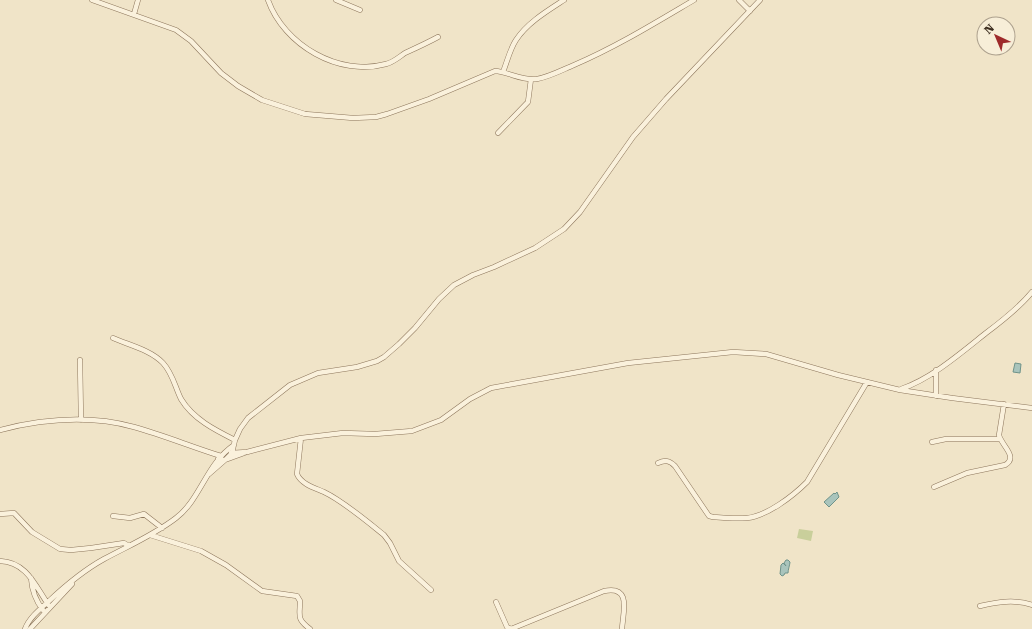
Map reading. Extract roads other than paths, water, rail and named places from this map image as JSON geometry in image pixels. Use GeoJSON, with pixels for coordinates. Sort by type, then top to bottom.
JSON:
{"type":"FeatureCollection","features":[{"type":"Feature","properties":{"kind":"street"},"geometry":{"type":"LineString","coordinates":[[92,0],[176,30],[197,46],[221,73],[252,95],[280,107],[305,114],[353,118],[376,117],[387,114],[429,99],[495,71],[531,79],[546,76],[593,56],[694,0]]}},
{"type":"Feature","properties":{"kind":"street"},"geometry":{"type":"LineString","coordinates":[[134,14],[138,0]]}},
{"type":"Feature","properties":{"kind":"street"},"geometry":{"type":"LineString","coordinates":[[268,0],[274,14],[294,38],[308,50],[321,58],[342,64],[363,66],[386,64],[438,38]]}},
{"type":"Feature","properties":{"kind":"street"},"geometry":{"type":"LineString","coordinates":[[336,0],[360,10]]}},
{"type":"Feature","properties":{"kind":"street"},"geometry":{"type":"LineString","coordinates":[[503,72],[515,41],[522,32],[530,24],[564,0]]}},
{"type":"Feature","properties":{"kind":"street"},"geometry":{"type":"LineString","coordinates":[[739,0],[750,11]]}},
{"type":"Feature","properties":{"kind":"street"},"geometry":{"type":"LineString","coordinates":[[209,474],[232,453],[234,443],[240,429],[248,418],[290,385],[318,372],[357,367],[377,361],[399,344],[415,328],[439,299],[454,286],[472,275],[494,267],[535,248],[564,229],[580,212],[632,137],[760,0]]}},
{"type":"Feature","properties":{"kind":"street"},"geometry":{"type":"LineString","coordinates":[[498,133],[528,102],[531,79]]}},
{"type":"Feature","properties":{"kind":"street"},"geometry":{"type":"LineString","coordinates":[[900,390],[912,386],[961,353],[1025,301],[1032,292]]}},
{"type":"Feature","properties":{"kind":"street"},"geometry":{"type":"LineString","coordinates":[[114,338],[157,358],[168,370],[186,406],[196,417],[234,443]]}},
{"type":"Feature","properties":{"kind":"street"},"geometry":{"type":"LineString","coordinates":[[0,430],[32,423],[81,420],[115,423],[134,427],[225,460],[247,452],[301,438],[343,433],[374,434],[412,431],[441,420],[470,398],[491,388],[628,363],[733,352],[766,354],[900,390],[1032,408]]}},
{"type":"Feature","properties":{"kind":"street"},"geometry":{"type":"LineString","coordinates":[[80,360],[81,420]]}},
{"type":"Feature","properties":{"kind":"street"},"geometry":{"type":"LineString","coordinates":[[936,370],[936,396]]}},
{"type":"Feature","properties":{"kind":"street"},"geometry":{"type":"LineString","coordinates":[[658,463],[668,461],[675,466],[708,516],[748,518],[758,515],[783,502],[807,482],[867,382]]}},
{"type":"Feature","properties":{"kind":"street"},"geometry":{"type":"LineString","coordinates":[[934,486],[967,473],[1005,465],[1011,460],[1010,454],[1000,439],[999,430],[1004,404]]}},
{"type":"Feature","properties":{"kind":"street"},"geometry":{"type":"LineString","coordinates":[[301,438],[297,474],[299,478],[312,487],[336,498],[375,527],[388,539],[398,561],[431,590]]}},
{"type":"Feature","properties":{"kind":"street"},"geometry":{"type":"LineString","coordinates":[[932,442],[946,439],[1000,439]]}},
{"type":"Feature","properties":{"kind":"street"},"geometry":{"type":"LineString","coordinates":[[25,629],[41,608],[48,605],[93,566],[150,535],[177,518],[184,511],[209,474],[212,466],[234,443]]}},
{"type":"Feature","properties":{"kind":"street"},"geometry":{"type":"LineString","coordinates":[[226,452],[247,452]]}},
{"type":"Feature","properties":{"kind":"street"},"geometry":{"type":"LineString","coordinates":[[0,514],[14,513],[32,532],[60,549],[71,550],[124,543],[129,546]]}},
{"type":"Feature","properties":{"kind":"street"},"geometry":{"type":"LineString","coordinates":[[113,516],[130,518],[144,514],[162,528]]}},
{"type":"Feature","properties":{"kind":"street"},"geometry":{"type":"LineString","coordinates":[[150,535],[201,551],[226,565],[262,590],[297,596],[300,601],[298,614],[299,618],[310,629]]}},
{"type":"Feature","properties":{"kind":"street"},"geometry":{"type":"LineString","coordinates":[[0,561],[11,562],[26,571],[37,585],[48,605]]}},
{"type":"Feature","properties":{"kind":"street"},"geometry":{"type":"LineString","coordinates":[[31,578],[33,593],[41,608],[45,612]]}},
{"type":"Feature","properties":{"kind":"street"},"geometry":{"type":"LineString","coordinates":[[496,602],[507,627],[511,629],[604,591],[615,589],[621,593],[625,606],[622,629]]}},
{"type":"Feature","properties":{"kind":"street"},"geometry":{"type":"LineString","coordinates":[[980,606],[997,602],[1017,602],[1032,605]]}},
{"type":"Feature","properties":{"kind":"street"},"geometry":{"type":"LineString","coordinates":[[30,629],[45,612],[48,605]]}},
{"type":"Feature","properties":{"kind":"water"},"geometry":{"type":"Polygon","coordinates":[[[1015,363],[1021,364],[1020,373],[1013,372],[1015,363]]]}},
{"type":"Feature","properties":{"kind":"water"},"geometry":{"type":"Polygon","coordinates":[[[837,492],[839,497],[829,507],[824,502],[837,492]]]}},
{"type":"Feature","properties":{"kind":"water"},"geometry":{"type":"Polygon","coordinates":[[[786,560],[790,562],[788,573],[785,573],[782,576],[780,574],[781,565],[783,563],[786,566],[784,563],[786,560]]]}}]}
